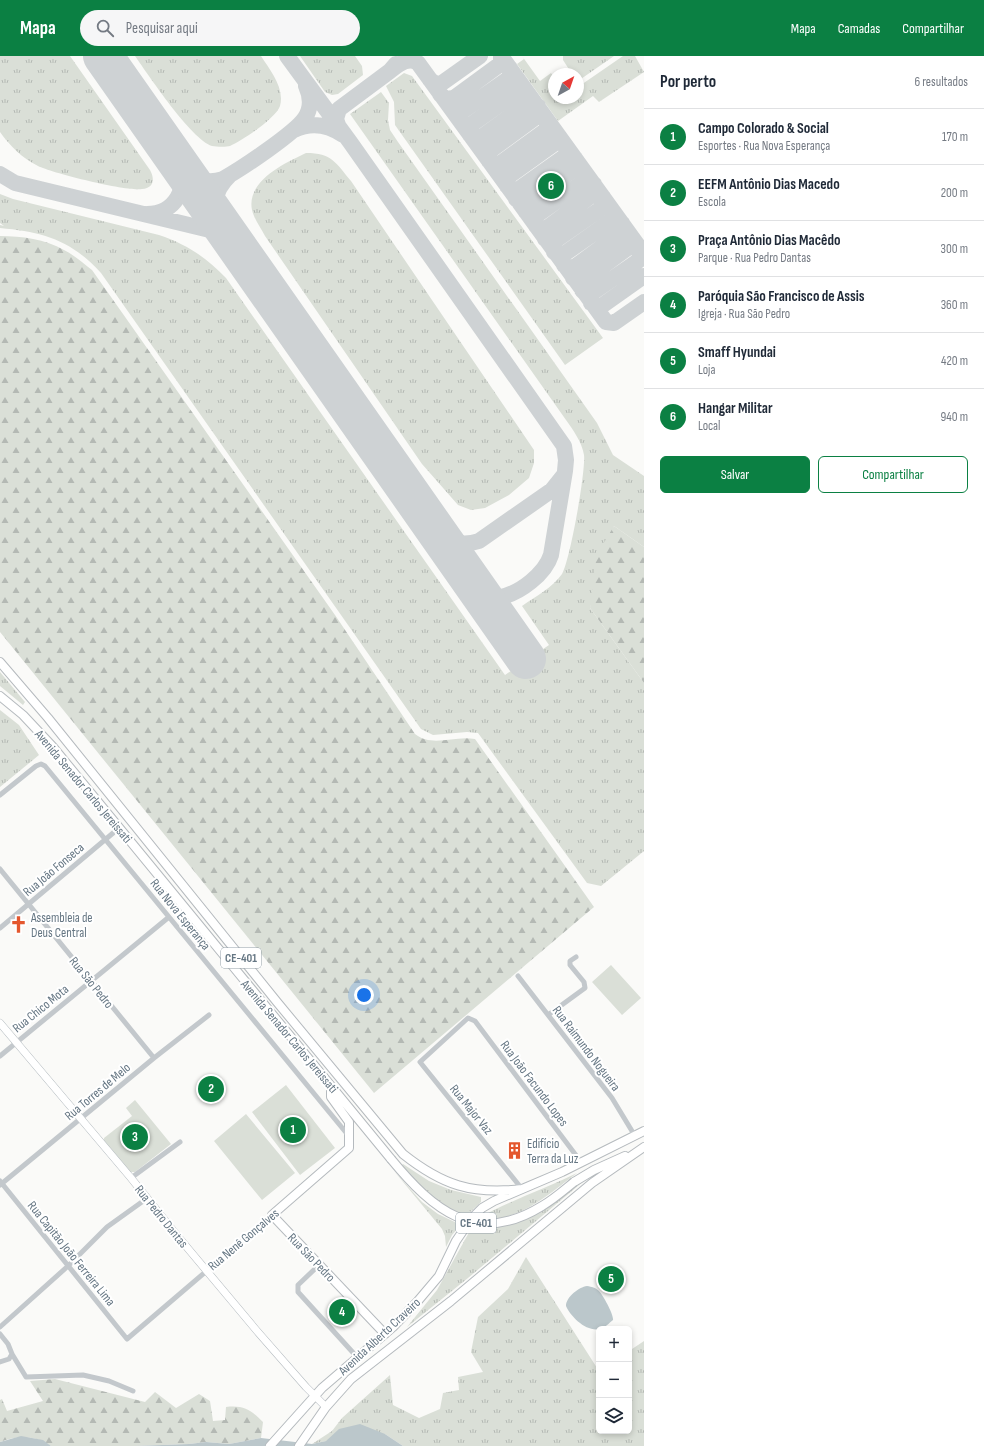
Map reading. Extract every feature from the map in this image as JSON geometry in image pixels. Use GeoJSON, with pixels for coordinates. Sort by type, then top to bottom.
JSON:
{"type":"FeatureCollection","features":[{"type":"Feature","properties":{"kind":"main road","name":"Avenida Senador Carlos Jereissati"},"geometry":{"type":"LineString","coordinates":[[0,662],[48,718],[272,997],[403,1154],[425,1171],[460,1187],[488,1191],[522,1189]]}},
{"type":"Feature","properties":{"kind":"main road","name":"Avenida Senador Carlos Jereissati"},"geometry":{"type":"LineString","coordinates":[[0,696],[40,732],[331,1088],[410,1182],[437,1207],[455,1216],[486,1224],[500,1222],[530,1213],[543,1206],[574,1182],[616,1159],[641,1149]]}},
{"type":"Feature","properties":{"kind":"main road","name":"Rua Pedro Dantas"},"geometry":{"type":"LineString","coordinates":[[0,1023],[131,1178],[146,1199],[326,1407]]}},
{"type":"Feature","properties":{"kind":"main road","name":"Rua Nenê Gonçalves"},"geometry":{"type":"LineString","coordinates":[[272,1216],[346,1152],[350,1145],[348,1135],[349,1122],[331,1097],[331,1088]]}},
{"type":"Feature","properties":{"kind":"main road","name":"Avenida Alberto Craveiro"},"geometry":{"type":"LineString","coordinates":[[270,1446],[315,1396],[357,1357],[385,1334],[417,1302],[439,1276],[456,1240],[476,1214],[494,1201],[582,1162],[644,1131]]}},
{"type":"Feature","properties":{"kind":"main road","name":"Avenida Alberto Craveiro"},"geometry":{"type":"LineString","coordinates":[[301,1443],[326,1407],[351,1379],[451,1301],[592,1183],[641,1149]]}},
{"type":"Feature","properties":{"kind":"main road","name":"Rua São Pedro"},"geometry":{"type":"LineString","coordinates":[[272,1216],[385,1334]]}},
{"type":"Feature","properties":{"kind":"street","name":"Rua Nova Esperança"},"geometry":{"type":"LineString","coordinates":[[0,795],[41,764],[45,766],[348,1135]]}},
{"type":"Feature","properties":{"kind":"street","name":"Rua João Fonseca"},"geometry":{"type":"LineString","coordinates":[[0,928],[119,828]]}},
{"type":"Feature","properties":{"kind":"street","name":"Rua São Pedro"},"geometry":{"type":"LineString","coordinates":[[0,869],[154,1058]]}},
{"type":"Feature","properties":{"kind":"street","name":"Rua Chico Mota"},"geometry":{"type":"LineString","coordinates":[[0,1056],[169,917]]}},
{"type":"Feature","properties":{"kind":"street"},"geometry":{"type":"LineString","coordinates":[[548,1015],[585,988],[584,982],[570,965],[570,961],[576,956]]}},
{"type":"Feature","properties":{"kind":"street","name":"Rua Raimundo Nogueira"},"geometry":{"type":"LineString","coordinates":[[518,976],[612,1098],[635,1136]]}},
{"type":"Feature","properties":{"kind":"street","name":"Rua Torres de Melo"},"geometry":{"type":"LineString","coordinates":[[1,1183],[209,1015]]}},
{"type":"Feature","properties":{"kind":"street","name":"Rua João Facundo Lopes"},"geometry":{"type":"LineString","coordinates":[[420,1062],[466,1020],[470,1018],[475,1021],[582,1162]]}},
{"type":"Feature","properties":{"kind":"street","name":"Rua Major Vaz"},"geometry":{"type":"LineString","coordinates":[[420,1062],[522,1189]]}},
{"type":"Feature","properties":{"kind":"street"},"geometry":{"type":"LineString","coordinates":[[131,1178],[180,1142]]}},
{"type":"Feature","properties":{"kind":"street","name":"Rua Capitão João Ferreira Lima"},"geometry":{"type":"LineString","coordinates":[[1,1183],[127,1338]]}},
{"type":"Feature","properties":{"kind":"street"},"geometry":{"type":"LineString","coordinates":[[0,1327],[68,1266],[107,1227],[146,1199]]}},
{"type":"Feature","properties":{"kind":"street","name":"Rua Nenê Gonçalves"},"geometry":{"type":"LineString","coordinates":[[127,1338],[206,1269],[272,1216]]}},
{"type":"Feature","properties":{"kind":"street"},"geometry":{"type":"LineString","coordinates":[[319,1265],[298,1285],[297,1289],[357,1357]]}},
{"type":"Feature","properties":{"kind":"street"},"geometry":{"type":"LineString","coordinates":[[0,1334],[8,1344],[12,1354],[26,1377],[82,1375],[109,1381],[133,1391]]}},
{"type":"Feature","properties":{"kind":"street"},"geometry":{"type":"LineString","coordinates":[[0,1362],[10,1359],[12,1354]]}},
{"type":"Feature","properties":{"kind":"green space"},"geometry":{"type":"Polygon","coordinates":[[[0,56],[70,56],[150,170],[153,177],[151,185],[142,189],[122,188],[58,173],[32,163],[12,147],[0,132],[0,56]]]}},
{"type":"Feature","properties":{"kind":"green space"},"geometry":{"type":"Polygon","coordinates":[[[135,56],[261,56],[279,86],[281,99],[280,106],[266,123],[242,139],[229,146],[212,146],[203,141],[182,120],[135,56]]]}},
{"type":"Feature","properties":{"kind":"green space"},"geometry":{"type":"Polygon","coordinates":[[[300,56],[355,56],[362,66],[363,75],[338,94],[332,95],[325,92],[300,56]]]}},
{"type":"Feature","properties":{"kind":"green space"},"geometry":{"type":"Polygon","coordinates":[[[522,56],[540,81],[548,75],[548,104],[582,104],[558,121],[517,64],[524,59],[522,56]]]}},
{"type":"Feature","properties":{"kind":"green space"},"geometry":{"type":"Polygon","coordinates":[[[563,56],[614,56],[584,77],[584,68],[568,68],[563,60],[563,56]]]}},
{"type":"Feature","properties":{"kind":"green space"},"geometry":{"type":"Polygon","coordinates":[[[623,56],[635,56],[644,72],[599,102],[593,96],[584,102],[584,83],[623,56]]]}},
{"type":"Feature","properties":{"kind":"green space"},"geometry":{"type":"Polygon","coordinates":[[[404,73],[412,76],[603,338],[565,365],[395,125],[394,102],[386,86],[404,73]]]}},
{"type":"Feature","properties":{"kind":"green space"},"geometry":{"type":"Polygon","coordinates":[[[381,92],[389,103],[388,120],[390,130],[398,142],[597,423],[613,455],[644,476],[644,547],[614,526],[590,608],[644,683],[644,851],[601,886],[587,883],[478,733],[467,732],[433,735],[421,729],[101,273],[90,262],[67,245],[43,235],[0,228],[0,225],[4,226],[0,223],[0,194],[13,199],[159,235],[187,247],[211,264],[226,278],[505,675],[549,645],[522,606],[549,588],[562,574],[569,552],[577,515],[583,478],[583,450],[571,428],[350,114],[381,92]]]}},
{"type":"Feature","properties":{"kind":"green space"},"geometry":{"type":"Polygon","coordinates":[[[306,153],[315,153],[333,160],[351,181],[534,450],[534,463],[529,478],[509,495],[485,508],[471,510],[458,505],[422,464],[265,236],[252,210],[252,200],[255,190],[269,174],[306,153]]]}},
{"type":"Feature","properties":{"kind":"green space"},"geometry":{"type":"Polygon","coordinates":[[[0,236],[25,238],[49,243],[71,254],[92,270],[335,615],[415,734],[422,738],[436,741],[459,738],[475,739],[594,907],[374,1093],[0,632],[0,236]]]}},
{"type":"Feature","properties":{"kind":"green space"},"geometry":{"type":"Polygon","coordinates":[[[614,526],[644,547],[644,683],[590,608],[596,556],[614,526]]]}},
{"type":"Feature","properties":{"kind":"green space"},"geometry":{"type":"Polygon","coordinates":[[[0,672],[25,702],[23,705],[0,686],[0,672]]]}},
{"type":"Feature","properties":{"kind":"green space"},"geometry":{"type":"Polygon","coordinates":[[[0,710],[19,725],[39,755],[0,787],[0,710]]]}},
{"type":"Feature","properties":{"kind":"green space"},"geometry":{"type":"Polygon","coordinates":[[[611,965],[641,998],[622,1015],[592,982],[611,965]]]}},
{"type":"Feature","properties":{"kind":"green space"},"geometry":{"type":"Polygon","coordinates":[[[286,1085],[335,1148],[300,1175],[252,1112],[286,1085]]]}},
{"type":"Feature","properties":{"kind":"green space"},"geometry":{"type":"Polygon","coordinates":[[[135,1100],[171,1144],[135,1172],[130,1172],[104,1141],[104,1138],[132,1116],[126,1108],[135,1100]]]}},
{"type":"Feature","properties":{"kind":"green space"},"geometry":{"type":"Polygon","coordinates":[[[246,1114],[295,1173],[262,1200],[214,1141],[246,1114]]]}},
{"type":"Feature","properties":{"kind":"green space"},"geometry":{"type":"Polygon","coordinates":[[[403,1164],[429,1181],[451,1190],[481,1197],[481,1202],[470,1212],[469,1217],[459,1213],[440,1202],[416,1182],[401,1166],[403,1164]]]}},
{"type":"Feature","properties":{"kind":"green space"},"geometry":{"type":"Polygon","coordinates":[[[394,1171],[422,1202],[438,1214],[461,1225],[452,1235],[446,1247],[445,1236],[442,1229],[394,1171]]]}},
{"type":"Feature","properties":{"kind":"green space"},"geometry":{"type":"Polygon","coordinates":[[[577,1173],[544,1198],[519,1212],[493,1219],[479,1218],[503,1206],[577,1173]]]}},
{"type":"Feature","properties":{"kind":"green space"},"geometry":{"type":"Polygon","coordinates":[[[584,1179],[585,1180],[468,1278],[407,1327],[437,1290],[472,1227],[488,1228],[504,1226],[532,1215],[584,1179]]]}},
{"type":"Feature","properties":{"kind":"green space"},"geometry":{"type":"Polygon","coordinates":[[[526,1257],[596,1366],[596,1434],[632,1434],[632,1349],[644,1341],[644,1446],[403,1446],[385,1434],[312,1444],[332,1431],[342,1418],[390,1375],[393,1405],[419,1418],[440,1409],[443,1393],[459,1390],[458,1377],[483,1372],[471,1352],[478,1317],[508,1289],[526,1257]]]}},
{"type":"Feature","properties":{"kind":"green space"},"geometry":{"type":"Polygon","coordinates":[[[55,1379],[145,1402],[155,1392],[176,1408],[199,1394],[210,1401],[213,1421],[225,1420],[226,1407],[238,1407],[251,1411],[263,1422],[261,1438],[229,1444],[206,1442],[135,1446],[51,1446],[45,1442],[26,1437],[13,1438],[0,1442],[0,1400],[2,1399],[7,1411],[43,1401],[30,1381],[55,1379]]]}},
{"type":"Feature","properties":{"kind":"shaded area"},"geometry":{"type":"Polygon","coordinates":[[[587,1286],[595,1288],[599,1291],[605,1301],[613,1317],[613,1320],[606,1326],[596,1326],[595,1329],[584,1326],[571,1315],[568,1310],[566,1306],[568,1299],[580,1288],[587,1286]]]}},
{"type":"Feature","properties":{"kind":"shaded area"},"geometry":{"type":"Polygon","coordinates":[[[360,1424],[385,1434],[403,1446],[135,1446],[206,1442],[229,1444],[261,1438],[312,1444],[326,1441],[339,1429],[360,1424]]]}},
{"type":"Feature","properties":{"kind":"shaded area"},"geometry":{"type":"Polygon","coordinates":[[[21,1436],[43,1440],[51,1446],[0,1446],[0,1442],[21,1436]]]}},
{"type":"Feature","properties":{"kind":"taxiway"},"geometry":{"type":"LineString","coordinates":[[287,56],[350,142],[564,446],[566,460],[565,471],[551,555],[548,562],[538,576],[531,582],[524,587],[501,597],[489,594],[471,580]]}},
{"type":"Feature","properties":{"kind":"taxiway"},"geometry":{"type":"LineString","coordinates":[[430,80],[436,84],[442,83],[480,56]]}},
{"type":"Feature","properties":{"kind":"taxiway"},"geometry":{"type":"LineString","coordinates":[[501,56],[644,254]]}},
{"type":"Feature","properties":{"kind":"taxiway"},"geometry":{"type":"LineString","coordinates":[[440,94],[445,99],[454,98],[499,65],[501,56]]}},
{"type":"Feature","properties":{"kind":"taxiway"},"geometry":{"type":"LineString","coordinates":[[390,71],[407,61],[411,60],[418,63],[606,322],[614,323],[644,302]]}},
{"type":"Feature","properties":{"kind":"taxiway"},"geometry":{"type":"LineString","coordinates":[[338,125],[336,119],[339,109],[390,71],[396,64]]}},
{"type":"Feature","properties":{"kind":"taxiway"},"geometry":{"type":"LineString","coordinates":[[451,108],[458,113],[464,110],[508,79],[511,73],[510,68]]}},
{"type":"Feature","properties":{"kind":"taxiway"},"geometry":{"type":"LineString","coordinates":[[461,122],[467,125],[472,124],[517,92],[520,86],[519,81]]}},
{"type":"Feature","properties":{"kind":"taxiway"},"geometry":{"type":"LineString","coordinates":[[176,160],[186,171],[196,178],[209,181],[223,179],[267,150],[299,125],[305,118],[309,107],[308,90],[306,86]]}},
{"type":"Feature","properties":{"kind":"taxiway"},"geometry":{"type":"LineString","coordinates":[[470,135],[476,138],[483,136],[526,105],[529,100],[528,94]]}},
{"type":"Feature","properties":{"kind":"taxiway"},"geometry":{"type":"LineString","coordinates":[[480,148],[485,151],[491,150],[536,117],[539,112],[538,106]]}},
{"type":"Feature","properties":{"kind":"taxiway"},"geometry":{"type":"LineString","coordinates":[[489,161],[494,164],[501,163],[545,131],[548,125],[547,120]]}},
{"type":"Feature","properties":{"kind":"taxiway"},"geometry":{"type":"LineString","coordinates":[[294,130],[300,127],[319,125],[331,128],[343,135]]}},
{"type":"Feature","properties":{"kind":"taxiway"},"geometry":{"type":"LineString","coordinates":[[498,173],[504,177],[509,176],[555,143],[558,136],[556,132]]}},
{"type":"Feature","properties":{"kind":"taxiway"},"geometry":{"type":"LineString","coordinates":[[507,186],[512,190],[519,189],[564,157],[567,152],[565,145]]}},
{"type":"Feature","properties":{"kind":"taxiway"},"geometry":{"type":"LineString","coordinates":[[516,199],[521,203],[528,202],[574,169],[576,163],[575,158]]}},
{"type":"Feature","properties":{"kind":"taxiway"},"geometry":{"type":"LineString","coordinates":[[147,214],[157,213],[165,209],[178,198],[182,181],[178,163]]}},
{"type":"Feature","properties":{"kind":"taxiway"},"geometry":{"type":"LineString","coordinates":[[526,212],[531,216],[537,215],[582,183],[585,176],[584,171]]}},
{"type":"Feature","properties":{"kind":"taxiway"},"geometry":{"type":"LineString","coordinates":[[0,174],[15,183],[218,232],[235,243]]}},
{"type":"Feature","properties":{"kind":"taxiway"},"geometry":{"type":"LineString","coordinates":[[230,175],[222,184],[218,192],[216,207],[222,223],[233,240]]}},
{"type":"Feature","properties":{"kind":"taxiway"},"geometry":{"type":"LineString","coordinates":[[536,226],[542,229],[547,228],[592,195],[595,190],[594,184]]}},
{"type":"Feature","properties":{"kind":"taxiway"},"geometry":{"type":"LineString","coordinates":[[545,239],[551,242],[556,240],[599,210],[604,204],[603,197]]}},
{"type":"Feature","properties":{"kind":"taxiway"},"geometry":{"type":"LineString","coordinates":[[554,252],[560,255],[567,252],[611,221],[613,216],[612,210]]}},
{"type":"Feature","properties":{"kind":"taxiway"},"geometry":{"type":"LineString","coordinates":[[564,265],[571,268],[576,266],[621,233],[623,229],[622,223]]}},
{"type":"Feature","properties":{"kind":"taxiway"},"geometry":{"type":"LineString","coordinates":[[573,278],[579,281],[585,279],[629,247],[632,242],[631,236]]}},
{"type":"Feature","properties":{"kind":"taxiway"},"geometry":{"type":"LineString","coordinates":[[582,290],[585,293],[592,293],[638,261],[641,254],[640,249]]}},
{"type":"Feature","properties":{"kind":"taxiway"},"geometry":{"type":"LineString","coordinates":[[591,303],[598,306],[603,305],[644,276]]}},
{"type":"Feature","properties":{"kind":"taxiway"},"geometry":{"type":"LineString","coordinates":[[435,528],[444,537],[455,542],[472,543],[479,541],[552,490],[564,475]]}},
{"type":"Feature","properties":{"kind":"runway"},"geometry":{"type":"LineString","coordinates":[[103,56],[526,659]]}},
{"type":"Feature","properties":{"kind":"place","name":"Hangar Militar"},"geometry":{"type":"Point","coordinates":[551,186]}},
{"type":"Feature","properties":{"kind":"place","name":"Assembleia de Deus Central"},"geometry":{"type":"Point","coordinates":[18,924]}},
{"type":"Feature","properties":{"kind":"place","name":"EEFM Antônio Dias Macedo"},"geometry":{"type":"Point","coordinates":[211,1089]}},
{"type":"Feature","properties":{"kind":"place","name":"Campo Colorado & Social"},"geometry":{"type":"Point","coordinates":[293,1130]}},
{"type":"Feature","properties":{"kind":"place","name":"Praça Antônio Dias Macêdo"},"geometry":{"type":"Point","coordinates":[135,1137]}},
{"type":"Feature","properties":{"kind":"place","name":"Edifício Terra da Luz"},"geometry":{"type":"Point","coordinates":[514,1150]}},
{"type":"Feature","properties":{"kind":"place","name":"Smaff Hyundai"},"geometry":{"type":"Point","coordinates":[611,1279]}},
{"type":"Feature","properties":{"kind":"place","name":"Paróquia São Francisco de Assis"},"geometry":{"type":"Point","coordinates":[342,1312]}}]}
